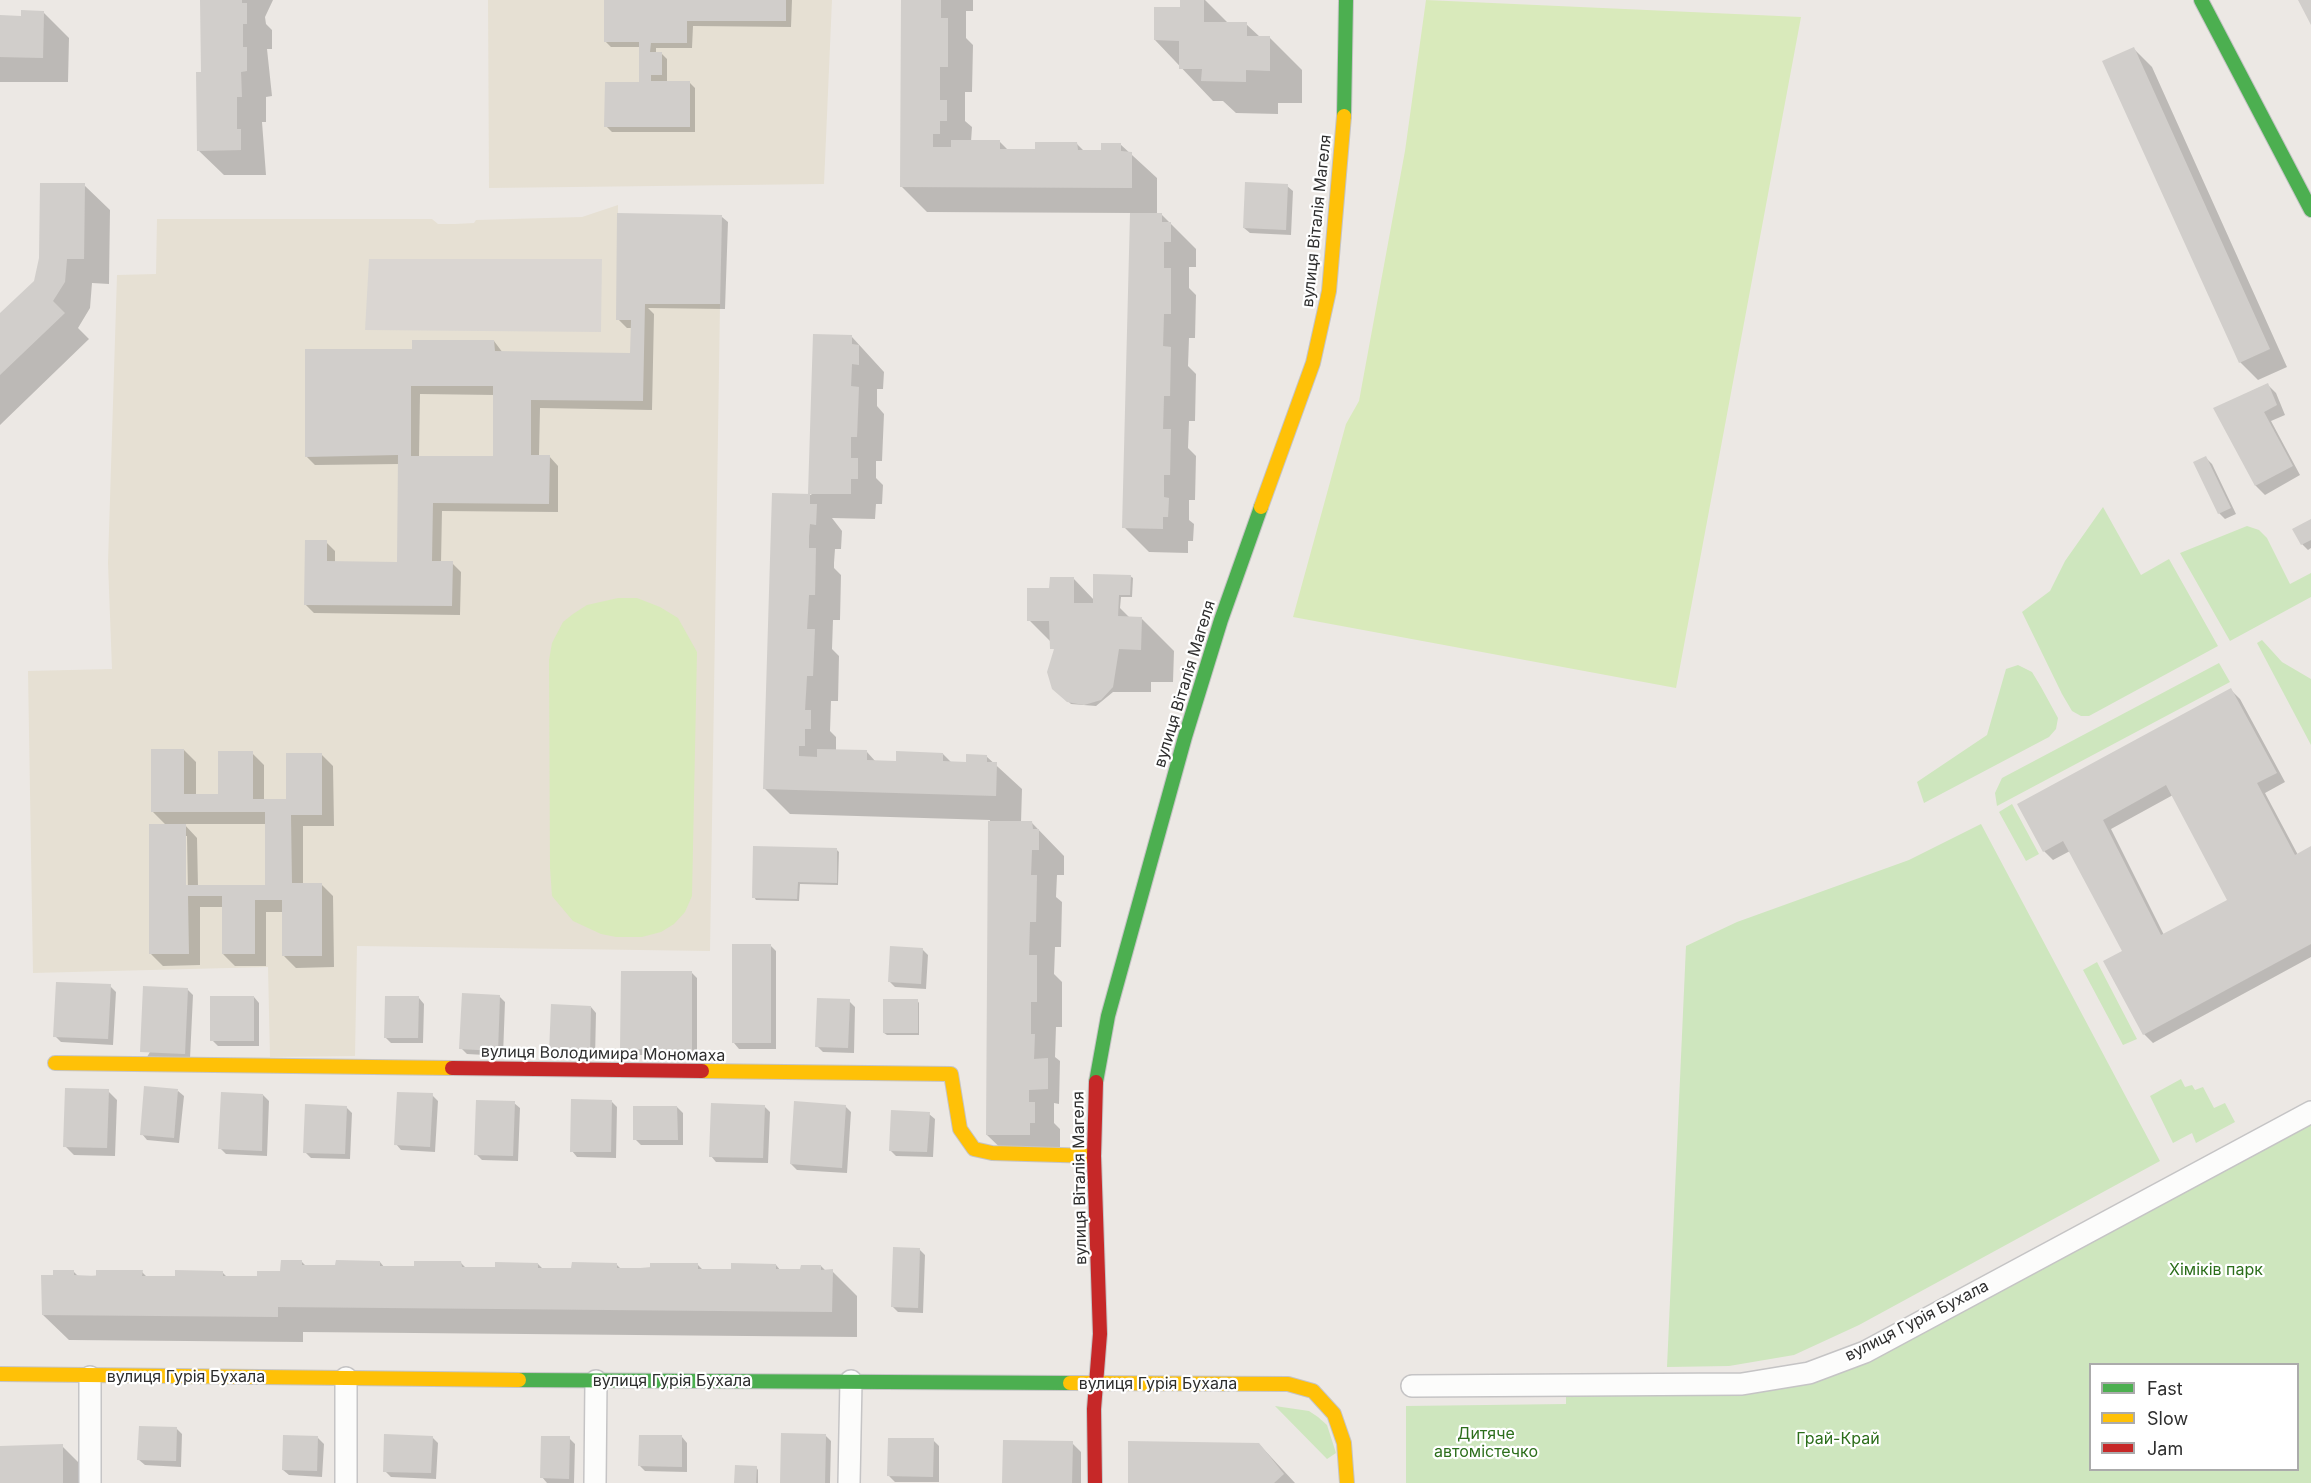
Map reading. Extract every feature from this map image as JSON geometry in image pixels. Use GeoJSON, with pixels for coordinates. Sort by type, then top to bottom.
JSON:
{"type":"FeatureCollection","features":[{"type":"Feature","properties":{"kind":"street","name":"вулиця Віталія Магеля"},"geometry":{"type":"LineString","coordinates":[[1095,1483],[1096,1384],[1100,1334],[1094,1156],[1095,1089],[1108,1016],[1179,759],[1221,620],[1313,363],[1318,343],[1329,291],[1344,130],[1346,0]]}},
{"type":"Feature","properties":{"kind":"street"},"geometry":{"type":"LineString","coordinates":[[2201,0],[2311,210]]}},
{"type":"Feature","properties":{"kind":"street","name":"вулиця Володимира Мономаха"},"geometry":{"type":"LineString","coordinates":[[55,1063],[951,1074],[960,1129],[974,1149],[992,1153],[1094,1156]]}},
{"type":"Feature","properties":{"kind":"street","name":"вулиця Гурія Бухала"},"geometry":{"type":"LineString","coordinates":[[1412,1386],[1742,1384],[1809,1373],[1865,1352],[2311,1112]]}},
{"type":"Feature","properties":{"kind":"street","name":"вулиця Гурія Бухала"},"geometry":{"type":"LineString","coordinates":[[0,1374],[90,1377],[596,1381],[1288,1384],[1313,1391],[1334,1414],[1344,1443],[1347,1483]]}},
{"type":"Feature","properties":{"kind":"street"},"geometry":{"type":"LineString","coordinates":[[90,1377],[92,1392],[90,1483]]}},
{"type":"Feature","properties":{"kind":"street"},"geometry":{"type":"LineString","coordinates":[[346,1378],[346,1483]]}},
{"type":"Feature","properties":{"kind":"street"},"geometry":{"type":"LineString","coordinates":[[595,1483],[596,1381]]}},
{"type":"Feature","properties":{"kind":"street"},"geometry":{"type":"LineString","coordinates":[[849,1483],[851,1381]]}},
{"type":"Feature","properties":{"kind":"shaded area"},"geometry":{"type":"Polygon","coordinates":[[[488,0],[832,0],[824,184],[489,188],[488,0]]]}},
{"type":"Feature","properties":{"kind":"shaded area"},"geometry":{"type":"Polygon","coordinates":[[[618,205],[618,244],[645,304],[720,304],[710,951],[357,946],[355,1056],[270,1057],[268,967],[33,973],[28,671],[112,669],[108,563],[117,275],[156,274],[157,219],[432,219],[438,224],[455,224],[474,223],[476,220],[582,217],[618,205]]]}},
{"type":"Feature","properties":{"kind":"shaded area"},"geometry":{"type":"Polygon","coordinates":[[[369,259],[602,259],[601,332],[365,330],[369,259]]]}},
{"type":"Feature","properties":{"kind":"green space"},"geometry":{"type":"Polygon","coordinates":[[[1426,0],[1801,17],[1676,688],[1293,617],[1346,424],[1359,401],[1405,151],[1426,0]]]}},
{"type":"Feature","properties":{"kind":"green space"},"geometry":{"type":"Polygon","coordinates":[[[2103,507],[2141,575],[2169,559],[2218,646],[2089,716],[2081,716],[2072,711],[2062,694],[2022,612],[2050,591],[2065,561],[2103,507]]]}},
{"type":"Feature","properties":{"kind":"green space"},"geometry":{"type":"Polygon","coordinates":[[[2247,526],[2259,530],[2267,538],[2290,584],[2311,573],[2311,597],[2230,641],[2180,553],[2247,526]]]}},
{"type":"Feature","properties":{"kind":"green space"},"geometry":{"type":"Polygon","coordinates":[[[618,598],[637,598],[660,607],[678,618],[697,652],[692,896],[685,912],[674,924],[661,932],[642,937],[616,937],[601,934],[573,921],[552,896],[550,868],[549,660],[552,643],[563,622],[573,614],[587,605],[618,598]]]}},
{"type":"Feature","properties":{"kind":"green space"},"geometry":{"type":"Polygon","coordinates":[[[2262,640],[2282,662],[2311,679],[2311,745],[2257,643],[2262,640]]]}},
{"type":"Feature","properties":{"kind":"green space"},"geometry":{"type":"Polygon","coordinates":[[[2219,663],[2230,682],[1997,806],[1995,793],[2002,778],[2219,663]]]}},
{"type":"Feature","properties":{"kind":"green space"},"geometry":{"type":"Polygon","coordinates":[[[2018,665],[2032,672],[2041,687],[2058,718],[2056,729],[2049,737],[1924,803],[1917,782],[1987,735],[2006,669],[2018,665]]]}},
{"type":"Feature","properties":{"kind":"green space"},"geometry":{"type":"Polygon","coordinates":[[[2012,804],[2039,854],[2026,861],[1999,812],[2012,804]]]}},
{"type":"Feature","properties":{"kind":"green space"},"geometry":{"type":"Polygon","coordinates":[[[1981,824],[2160,1161],[1859,1325],[1794,1355],[1729,1366],[1667,1367],[1686,946],[1737,922],[1909,860],[1981,824]]]}},
{"type":"Feature","properties":{"kind":"green space"},"geometry":{"type":"Polygon","coordinates":[[[2097,962],[2137,1039],[2123,1045],[2083,970],[2097,962]]]}},
{"type":"Feature","properties":{"kind":"green space"},"geometry":{"type":"Polygon","coordinates":[[[2181,1079],[2185,1087],[2192,1085],[2195,1090],[2203,1087],[2214,1108],[2225,1103],[2235,1122],[2196,1143],[2192,1133],[2173,1143],[2150,1096],[2181,1079]]]}},
{"type":"Feature","properties":{"kind":"green space","name":"Хіміків парк"},"geometry":{"type":"Polygon","coordinates":[[[2311,1112],[2311,1483],[1406,1483],[1406,1406],[1566,1404],[1566,1385],[1809,1373],[2311,1112]]]}},
{"type":"Feature","properties":{"kind":"green space"},"geometry":{"type":"Polygon","coordinates":[[[1275,1406],[1309,1411],[1318,1417],[1327,1425],[1336,1453],[1327,1459],[1275,1406]]]}},
{"type":"Feature","properties":{"kind":"building"},"geometry":{"type":"Polygon","coordinates":[[[200,0],[242,0],[242,3],[247,3],[247,24],[243,24],[243,47],[247,47],[247,71],[241,72],[242,97],[237,97],[237,129],[241,129],[241,150],[197,151],[196,72],[201,72],[200,0]]]}},
{"type":"Feature","properties":{"kind":"building"},"geometry":{"type":"Polygon","coordinates":[[[604,0],[786,0],[786,21],[687,21],[687,43],[651,43],[650,52],[662,52],[662,75],[651,75],[651,81],[690,81],[690,127],[604,127],[605,82],[639,82],[639,42],[604,42],[604,0]]]}},
{"type":"Feature","properties":{"kind":"building"},"geometry":{"type":"Polygon","coordinates":[[[901,0],[941,0],[941,18],[948,18],[948,67],[940,67],[940,100],[947,100],[947,121],[940,121],[940,134],[933,134],[933,147],[951,147],[951,140],[1000,140],[1000,149],[1035,149],[1035,142],[1077,142],[1078,150],[1101,150],[1101,143],[1121,143],[1121,151],[1132,152],[1132,188],[900,187],[901,0]]]}},
{"type":"Feature","properties":{"kind":"building"},"geometry":{"type":"Polygon","coordinates":[[[1180,0],[1204,0],[1204,22],[1247,22],[1247,36],[1270,36],[1270,71],[1246,70],[1246,82],[1201,81],[1202,69],[1179,69],[1179,41],[1154,40],[1154,7],[1180,7],[1180,0]]]}},
{"type":"Feature","properties":{"kind":"building"},"geometry":{"type":"Polygon","coordinates":[[[2298,0],[2311,0],[2311,25],[2298,0]]]}},
{"type":"Feature","properties":{"kind":"building"},"geometry":{"type":"Polygon","coordinates":[[[21,10],[44,11],[43,58],[0,57],[0,15],[21,16],[21,10]]]}},
{"type":"Feature","properties":{"kind":"building"},"geometry":{"type":"Polygon","coordinates":[[[2134,47],[2270,349],[2239,363],[2102,61],[2134,47]]]}},
{"type":"Feature","properties":{"kind":"building"},"geometry":{"type":"Polygon","coordinates":[[[1245,182],[1288,184],[1286,230],[1243,228],[1245,182]]]}},
{"type":"Feature","properties":{"kind":"building"},"geometry":{"type":"Polygon","coordinates":[[[40,183],[85,183],[84,259],[67,259],[65,282],[53,301],[65,313],[0,375],[0,313],[34,281],[39,258],[40,183]]]}},
{"type":"Feature","properties":{"kind":"building"},"geometry":{"type":"Polygon","coordinates":[[[617,213],[722,215],[720,304],[645,304],[643,401],[531,400],[531,455],[550,455],[549,504],[433,503],[432,561],[453,561],[452,606],[304,605],[305,540],[327,540],[327,561],[397,562],[398,455],[305,457],[305,349],[412,349],[412,340],[494,340],[495,351],[630,353],[631,320],[616,320],[617,213]],[[411,386],[411,456],[493,456],[493,386],[411,386]]]}},
{"type":"Feature","properties":{"kind":"building"},"geometry":{"type":"Polygon","coordinates":[[[1130,213],[1162,213],[1162,222],[1171,222],[1171,242],[1164,242],[1164,268],[1171,268],[1171,314],[1164,314],[1163,346],[1171,347],[1170,396],[1164,396],[1163,429],[1171,429],[1170,475],[1164,475],[1164,497],[1169,498],[1168,517],[1163,517],[1163,529],[1122,528],[1130,213]]]}},
{"type":"Feature","properties":{"kind":"building"},"geometry":{"type":"Polygon","coordinates":[[[813,334],[852,335],[852,344],[859,345],[859,365],[852,364],[851,386],[859,387],[857,437],[851,437],[851,458],[858,458],[858,479],[851,479],[851,494],[808,494],[813,334]]]}},
{"type":"Feature","properties":{"kind":"building"},"geometry":{"type":"Polygon","coordinates":[[[2268,383],[2277,405],[2264,412],[2293,466],[2255,486],[2213,408],[2268,383]]]}},
{"type":"Feature","properties":{"kind":"building"},"geometry":{"type":"Polygon","coordinates":[[[2206,456],[2231,508],[2218,514],[2193,462],[2206,456]]]}},
{"type":"Feature","properties":{"kind":"building"},"geometry":{"type":"Polygon","coordinates":[[[772,493],[810,494],[810,504],[817,504],[816,525],[810,524],[809,536],[809,548],[816,548],[815,595],[809,595],[807,629],[815,629],[813,676],[807,676],[805,710],[811,710],[811,729],[805,729],[805,746],[799,746],[799,756],[817,757],[817,749],[867,750],[867,760],[896,761],[896,751],[943,753],[943,761],[966,762],[966,754],[987,755],[987,762],[997,762],[996,796],[763,789],[772,493]]]}},
{"type":"Feature","properties":{"kind":"building"},"geometry":{"type":"Polygon","coordinates":[[[2311,519],[2311,540],[2301,545],[2292,529],[2311,519]]]}},
{"type":"Feature","properties":{"kind":"building"},"geometry":{"type":"Polygon","coordinates":[[[1093,574],[1131,575],[1130,595],[1119,595],[1118,616],[1142,617],[1141,650],[1119,649],[1113,687],[1101,700],[1084,705],[1067,702],[1052,689],[1047,672],[1054,649],[1050,649],[1049,621],[1027,621],[1027,588],[1049,588],[1050,577],[1074,577],[1074,603],[1093,603],[1093,574]]]}},
{"type":"Feature","properties":{"kind":"building"},"geometry":{"type":"Polygon","coordinates":[[[2231,688],[2277,773],[2257,783],[2295,855],[2311,846],[2311,944],[2143,1035],[2103,961],[2122,951],[2068,850],[2063,841],[2043,852],[2017,804],[2231,688]],[[2166,785],[2103,820],[2161,935],[2227,900],[2166,785]]]}},
{"type":"Feature","properties":{"kind":"building"},"geometry":{"type":"Polygon","coordinates":[[[151,749],[184,749],[184,794],[218,794],[218,751],[253,751],[253,799],[286,799],[286,753],[322,753],[322,815],[291,815],[292,883],[322,883],[322,956],[282,956],[282,900],[255,900],[255,954],[222,954],[222,896],[188,896],[189,954],[149,954],[149,824],[186,824],[186,885],[265,885],[265,812],[151,812],[151,749]]]}},
{"type":"Feature","properties":{"kind":"building"},"geometry":{"type":"Polygon","coordinates":[[[988,821],[1032,821],[1033,829],[1039,829],[1039,850],[1032,850],[1031,875],[1037,875],[1036,922],[1030,922],[1029,955],[1037,955],[1037,1002],[1031,1002],[1031,1034],[1035,1034],[1034,1059],[1048,1058],[1048,1089],[1029,1090],[1029,1102],[1035,1102],[1035,1123],[1030,1123],[1030,1135],[986,1135],[988,821]]]}},
{"type":"Feature","properties":{"kind":"building"},"geometry":{"type":"Polygon","coordinates":[[[753,846],[837,848],[837,883],[798,882],[797,899],[752,898],[753,846]]]}},
{"type":"Feature","properties":{"kind":"building"},"geometry":{"type":"Polygon","coordinates":[[[732,944],[771,944],[771,1043],[732,1043],[732,944]]]}},
{"type":"Feature","properties":{"kind":"building"},"geometry":{"type":"Polygon","coordinates":[[[890,946],[923,948],[921,984],[888,982],[890,946]]]}},
{"type":"Feature","properties":{"kind":"building"},"geometry":{"type":"Polygon","coordinates":[[[621,971],[692,971],[692,1050],[620,1049],[621,971]]]}},
{"type":"Feature","properties":{"kind":"building"},"geometry":{"type":"Polygon","coordinates":[[[56,982],[111,984],[108,1039],[53,1037],[56,982]]]}},
{"type":"Feature","properties":{"kind":"building"},"geometry":{"type":"Polygon","coordinates":[[[143,986],[188,988],[185,1054],[140,1052],[143,986]]]}},
{"type":"Feature","properties":{"kind":"building"},"geometry":{"type":"Polygon","coordinates":[[[462,993],[500,995],[498,1051],[459,1049],[462,993]]]}},
{"type":"Feature","properties":{"kind":"building"},"geometry":{"type":"Polygon","coordinates":[[[210,996],[254,996],[254,1041],[210,1041],[210,996]]]}},
{"type":"Feature","properties":{"kind":"building"},"geometry":{"type":"Polygon","coordinates":[[[385,996],[419,996],[418,1038],[384,1038],[385,996]]]}},
{"type":"Feature","properties":{"kind":"building"},"geometry":{"type":"Polygon","coordinates":[[[817,998],[850,999],[848,1048],[815,1047],[817,998]]]}},
{"type":"Feature","properties":{"kind":"building"},"geometry":{"type":"Polygon","coordinates":[[[883,999],[918,999],[918,1033],[883,1033],[883,999]]]}},
{"type":"Feature","properties":{"kind":"building"},"geometry":{"type":"Polygon","coordinates":[[[551,1004],[591,1006],[590,1054],[549,1053],[551,1004]]]}},
{"type":"Feature","properties":{"kind":"building"},"geometry":{"type":"Polygon","coordinates":[[[144,1086],[178,1089],[174,1138],[140,1135],[144,1086]]]}},
{"type":"Feature","properties":{"kind":"building"},"geometry":{"type":"Polygon","coordinates":[[[65,1088],[109,1089],[107,1148],[63,1147],[65,1088]]]}},
{"type":"Feature","properties":{"kind":"building"},"geometry":{"type":"Polygon","coordinates":[[[221,1092],[263,1094],[262,1151],[218,1149],[221,1092]]]}},
{"type":"Feature","properties":{"kind":"building"},"geometry":{"type":"Polygon","coordinates":[[[397,1092],[433,1093],[430,1147],[394,1145],[397,1092]]]}},
{"type":"Feature","properties":{"kind":"building"},"geometry":{"type":"Polygon","coordinates":[[[571,1099],[612,1100],[611,1152],[570,1152],[571,1099]]]}},
{"type":"Feature","properties":{"kind":"building"},"geometry":{"type":"Polygon","coordinates":[[[476,1100],[515,1101],[513,1156],[474,1155],[476,1100]]]}},
{"type":"Feature","properties":{"kind":"building"},"geometry":{"type":"Polygon","coordinates":[[[794,1101],[846,1105],[842,1168],[790,1164],[794,1101]]]}},
{"type":"Feature","properties":{"kind":"building"},"geometry":{"type":"Polygon","coordinates":[[[711,1103],[765,1105],[763,1158],[709,1157],[711,1103]]]}},
{"type":"Feature","properties":{"kind":"building"},"geometry":{"type":"Polygon","coordinates":[[[305,1104],[347,1106],[345,1154],[303,1153],[305,1104]]]}},
{"type":"Feature","properties":{"kind":"building"},"geometry":{"type":"Polygon","coordinates":[[[633,1106],[677,1106],[678,1140],[633,1140],[633,1106]]]}},
{"type":"Feature","properties":{"kind":"building"},"geometry":{"type":"Polygon","coordinates":[[[891,1110],[930,1112],[927,1152],[889,1151],[891,1110]]]}},
{"type":"Feature","properties":{"kind":"building"},"geometry":{"type":"Polygon","coordinates":[[[893,1247],[920,1248],[918,1308],[891,1307],[893,1247]]]}},
{"type":"Feature","properties":{"kind":"building"},"geometry":{"type":"Polygon","coordinates":[[[281,1260],[302,1260],[302,1265],[335,1265],[336,1260],[380,1261],[380,1266],[414,1266],[414,1261],[461,1261],[462,1267],[495,1267],[495,1262],[538,1263],[538,1268],[571,1268],[572,1262],[617,1263],[617,1268],[650,1268],[650,1263],[698,1263],[698,1269],[731,1269],[731,1263],[776,1264],[776,1269],[800,1269],[801,1265],[821,1265],[821,1270],[833,1269],[832,1312],[278,1307],[278,1317],[42,1315],[41,1275],[53,1275],[53,1270],[74,1270],[74,1275],[96,1276],[96,1270],[143,1270],[142,1276],[175,1276],[175,1270],[223,1271],[223,1276],[257,1276],[257,1271],[280,1271],[281,1260]]]}},
{"type":"Feature","properties":{"kind":"building"},"geometry":{"type":"Polygon","coordinates":[[[139,1426],[177,1427],[176,1461],[137,1460],[139,1426]]]}},
{"type":"Feature","properties":{"kind":"building"},"geometry":{"type":"Polygon","coordinates":[[[781,1433],[826,1434],[825,1483],[780,1483],[781,1433]]]}},
{"type":"Feature","properties":{"kind":"building"},"geometry":{"type":"Polygon","coordinates":[[[384,1434],[433,1436],[431,1473],[383,1472],[384,1434]]]}},
{"type":"Feature","properties":{"kind":"building"},"geometry":{"type":"Polygon","coordinates":[[[283,1435],[318,1436],[317,1471],[282,1470],[283,1435]]]}},
{"type":"Feature","properties":{"kind":"building"},"geometry":{"type":"Polygon","coordinates":[[[639,1435],[682,1435],[682,1467],[638,1466],[639,1435]]]}},
{"type":"Feature","properties":{"kind":"building"},"geometry":{"type":"Polygon","coordinates":[[[541,1436],[570,1436],[569,1479],[540,1478],[541,1436]]]}},
{"type":"Feature","properties":{"kind":"building"},"geometry":{"type":"Polygon","coordinates":[[[888,1438],[934,1438],[933,1477],[887,1476],[888,1438]]]}},
{"type":"Feature","properties":{"kind":"building"},"geometry":{"type":"Polygon","coordinates":[[[1003,1440],[1073,1441],[1072,1483],[1002,1483],[1003,1440]]]}},
{"type":"Feature","properties":{"kind":"building"},"geometry":{"type":"Polygon","coordinates":[[[1128,1441],[1259,1443],[1284,1474],[1274,1483],[1128,1483],[1128,1441]]]}},
{"type":"Feature","properties":{"kind":"building"},"geometry":{"type":"Polygon","coordinates":[[[63,1444],[63,1483],[0,1483],[0,1446],[63,1444]]]}},
{"type":"Feature","properties":{"kind":"building"},"geometry":{"type":"Polygon","coordinates":[[[735,1465],[757,1466],[756,1483],[734,1483],[735,1465]]]}},
{"type":"Feature","properties":{"kind":"traffic: fast"},"geometry":{"type":"LineString","coordinates":[[1344,116],[1346,0]]}},
{"type":"Feature","properties":{"kind":"traffic: fast"},"geometry":{"type":"LineString","coordinates":[[2201,0],[2311,210]]}},
{"type":"Feature","properties":{"kind":"traffic: fast"},"geometry":{"type":"LineString","coordinates":[[1096,1082],[1108,1016],[1185,737],[1221,620],[1261,507]]}},
{"type":"Feature","properties":{"kind":"traffic: fast"},"geometry":{"type":"LineString","coordinates":[[519,1380],[1070,1383]]}},
{"type":"Feature","properties":{"kind":"traffic: slow"},"geometry":{"type":"LineString","coordinates":[[1261,507],[1313,363],[1329,291],[1344,116]]}},
{"type":"Feature","properties":{"kind":"traffic: slow"},"geometry":{"type":"LineString","coordinates":[[55,1063],[452,1068]]}},
{"type":"Feature","properties":{"kind":"traffic: slow"},"geometry":{"type":"LineString","coordinates":[[702,1071],[951,1074],[960,1129],[974,1149],[992,1153],[1094,1156]]}},
{"type":"Feature","properties":{"kind":"traffic: slow"},"geometry":{"type":"LineString","coordinates":[[0,1374],[519,1380]]}},
{"type":"Feature","properties":{"kind":"traffic: slow"},"geometry":{"type":"LineString","coordinates":[[1070,1383],[1288,1384],[1313,1391],[1334,1414],[1344,1443],[1347,1483]]}},
{"type":"Feature","properties":{"kind":"traffic: jam"},"geometry":{"type":"LineString","coordinates":[[452,1068],[702,1071]]}},
{"type":"Feature","properties":{"kind":"traffic: jam"},"geometry":{"type":"LineString","coordinates":[[1095,1483],[1094,1409],[1100,1334],[1094,1156],[1096,1082]]}},
{"type":"Feature","properties":{"kind":"park label","name":"Грай-Край"},"geometry":{"type":"Point","coordinates":[1838,1439]}},
{"type":"Feature","properties":{"kind":"park label","name":"Дитяче автомістечко"},"geometry":{"type":"Point","coordinates":[1486,1443]}}]}
